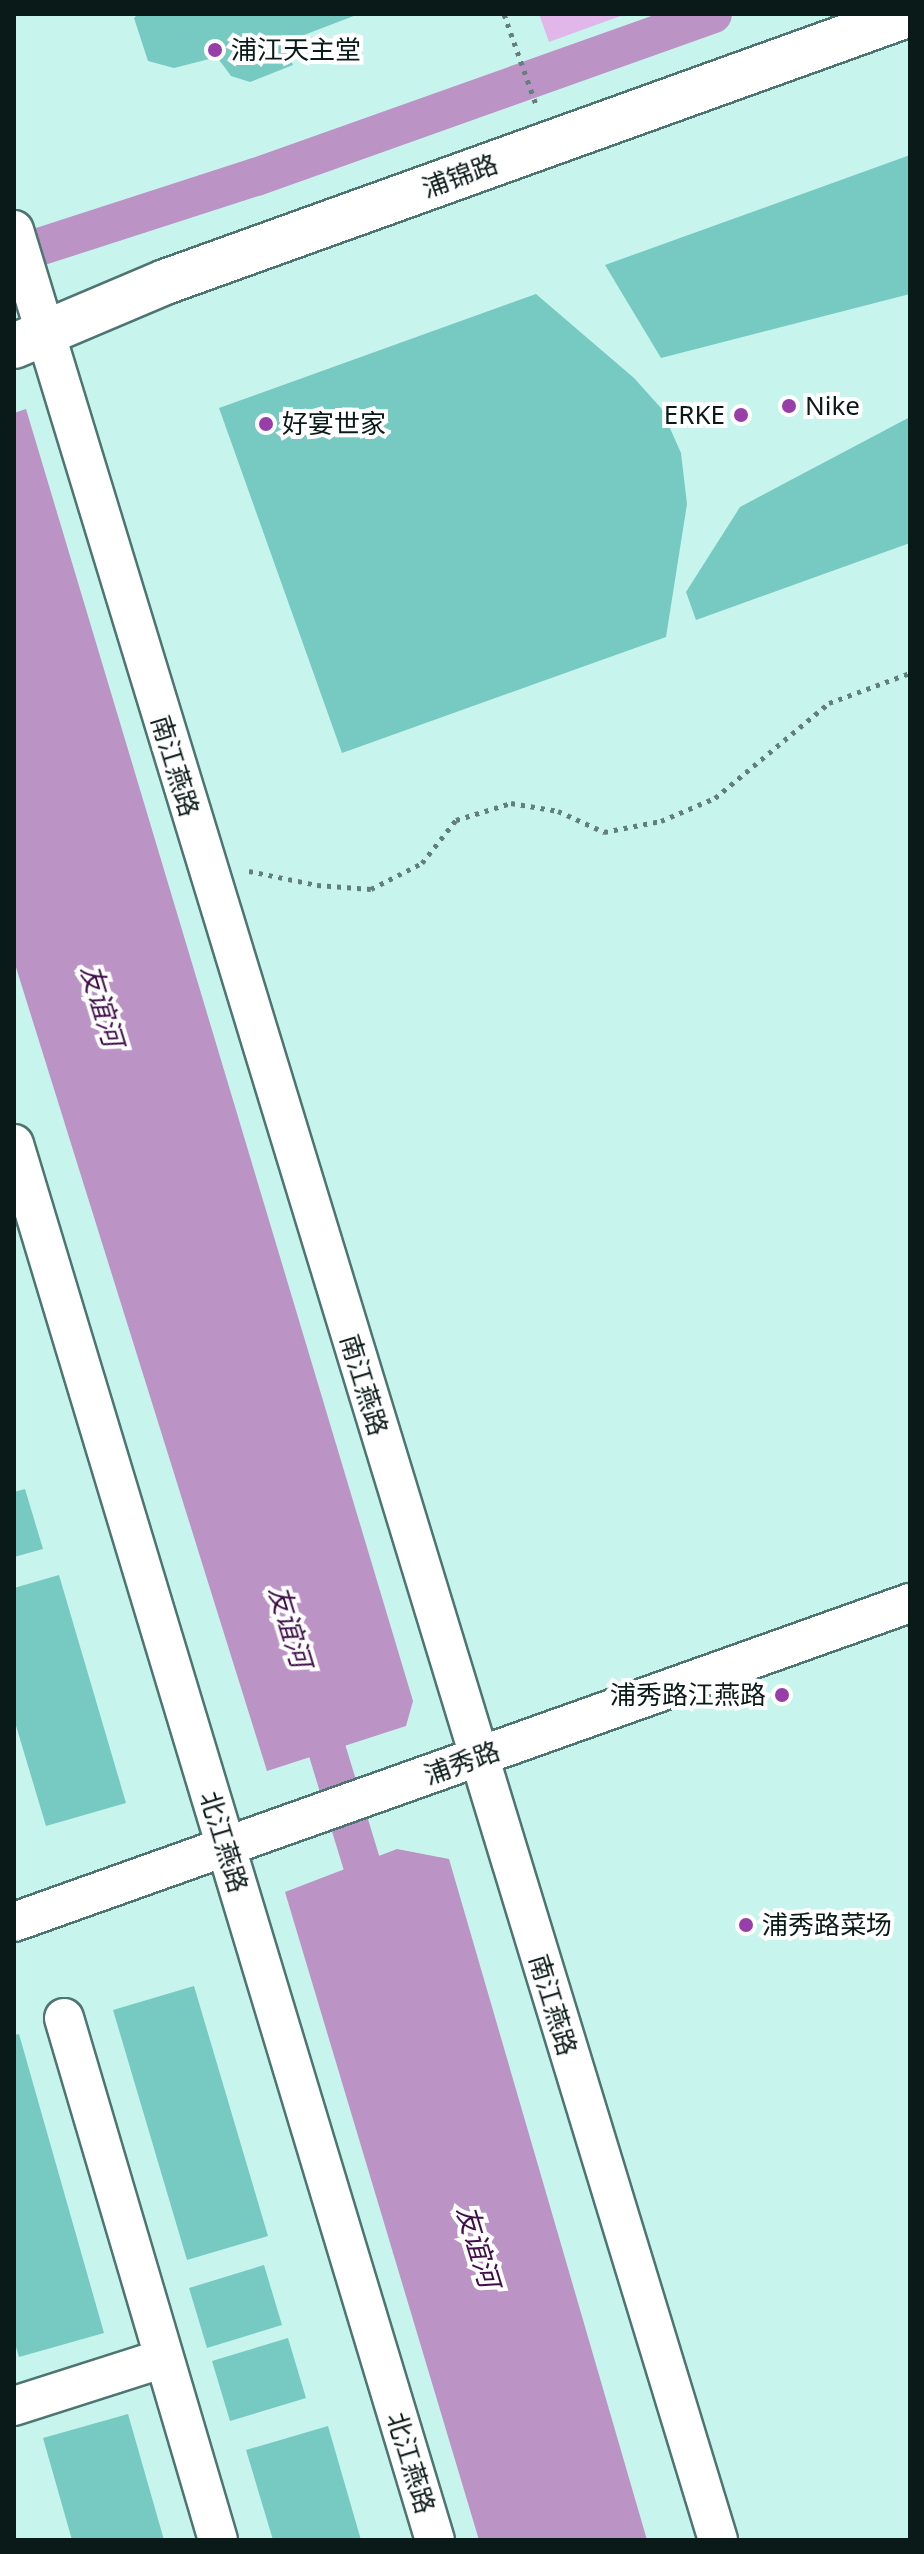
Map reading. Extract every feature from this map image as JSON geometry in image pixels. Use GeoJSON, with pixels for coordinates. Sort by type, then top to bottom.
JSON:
{"type":"FeatureCollection","features":[{"type":"Feature","properties":{"kind":"main road","name":"浦锦路"},"geometry":{"type":"LineString","coordinates":[[29,340],[165,282],[910,14]]}},
{"type":"Feature","properties":{"kind":"street","name":"南江燕路"},"geometry":{"type":"LineString","coordinates":[[14,230],[32,292],[29,340],[204,862],[718,2540]]}},
{"type":"Feature","properties":{"kind":"street","name":"北江燕路"},"geometry":{"type":"LineString","coordinates":[[14,1144],[435,2540]]}},
{"type":"Feature","properties":{"kind":"street","name":"浦秀路"},"geometry":{"type":"LineString","coordinates":[[14,1922],[910,1603]]}},
{"type":"Feature","properties":{"kind":"street"},"geometry":{"type":"LineString","coordinates":[[64,2018],[218,2540]]}},
{"type":"Feature","properties":{"kind":"street"},"geometry":{"type":"LineString","coordinates":[[14,2406],[164,2358]]}},
{"type":"Feature","properties":{"kind":"path"},"geometry":{"type":"LineString","coordinates":[[504,14],[536,103]]}},
{"type":"Feature","properties":{"kind":"path"},"geometry":{"type":"LineString","coordinates":[[204,862],[317,885],[371,889],[422,863],[456,820],[511,803],[558,811],[604,832],[661,821],[715,798],[829,703],[910,673]]}},
{"type":"Feature","properties":{"kind":"shaded area"},"geometry":{"type":"Polygon","coordinates":[[[539,14],[626,14],[549,42],[539,14]]]}},
{"type":"Feature","properties":{"kind":"water"},"geometry":{"type":"Polygon","coordinates":[[[26,409],[413,1701],[406,1726],[267,1771],[14,961],[14,413],[26,409]]]}},
{"type":"Feature","properties":{"kind":"water"},"geometry":{"type":"Polygon","coordinates":[[[397,1849],[449,1859],[647,2540],[479,2540],[285,1892],[397,1849]]]}},
{"type":"Feature","properties":{"kind":"building","name":"浦江天主堂"},"geometry":{"type":"Polygon","coordinates":[[[138,14],[359,14],[283,43],[293,65],[250,82],[231,76],[217,57],[174,68],[148,61],[134,18],[138,14]]]}},
{"type":"Feature","properties":{"kind":"building"},"geometry":{"type":"Polygon","coordinates":[[[910,155],[910,294],[661,358],[605,265],[910,155]]]}},
{"type":"Feature","properties":{"kind":"building"},"geometry":{"type":"Polygon","coordinates":[[[536,294],[634,378],[661,408],[681,453],[687,504],[666,637],[342,753],[219,408],[536,294]]]}},
{"type":"Feature","properties":{"kind":"building"},"geometry":{"type":"Polygon","coordinates":[[[910,417],[910,543],[696,620],[686,592],[740,507],[910,417]]]}},
{"type":"Feature","properties":{"kind":"building"},"geometry":{"type":"Polygon","coordinates":[[[25,1489],[43,1549],[14,1557],[14,1492],[25,1489]]]}},
{"type":"Feature","properties":{"kind":"building"},"geometry":{"type":"Polygon","coordinates":[[[59,1575],[126,1803],[46,1826],[14,1719],[14,1588],[59,1575]]]}},
{"type":"Feature","properties":{"kind":"building"},"geometry":{"type":"Polygon","coordinates":[[[194,1986],[268,2236],[187,2260],[113,2010],[194,1986]]]}},
{"type":"Feature","properties":{"kind":"building"},"geometry":{"type":"Polygon","coordinates":[[[19,2034],[104,2333],[19,2357],[14,2340],[14,2035],[19,2034]]]}},
{"type":"Feature","properties":{"kind":"building"},"geometry":{"type":"Polygon","coordinates":[[[264,2265],[282,2325],[207,2348],[189,2288],[264,2265]]]}},
{"type":"Feature","properties":{"kind":"building"},"geometry":{"type":"Polygon","coordinates":[[[288,2338],[306,2398],[230,2421],[212,2361],[288,2338]]]}},
{"type":"Feature","properties":{"kind":"building"},"geometry":{"type":"Polygon","coordinates":[[[128,2414],[164,2540],[72,2540],[43,2438],[128,2414]]]}},
{"type":"Feature","properties":{"kind":"building"},"geometry":{"type":"Polygon","coordinates":[[[328,2426],[361,2540],[273,2540],[246,2450],[328,2426]]]}},
{"type":"Feature","properties":{"kind":"waterway"},"geometry":{"type":"LineString","coordinates":[[14,255],[256,177],[713,14]]}},
{"type":"Feature","properties":{"kind":"waterway","name":"友谊河"},"geometry":{"type":"LineString","coordinates":[[312,1701],[376,1910]]}},
{"type":"Feature","properties":{"kind":"place","name":"浦江天主堂"},"geometry":{"type":"Point","coordinates":[215,50]}},
{"type":"Feature","properties":{"kind":"place","name":"Nike"},"geometry":{"type":"Point","coordinates":[789,406]}},
{"type":"Feature","properties":{"kind":"place","name":"ERKE"},"geometry":{"type":"Point","coordinates":[741,415]}},
{"type":"Feature","properties":{"kind":"place","name":"好宴世家"},"geometry":{"type":"Point","coordinates":[266,424]}},
{"type":"Feature","properties":{"kind":"place","name":"浦秀路江燕路"},"geometry":{"type":"Point","coordinates":[782,1695]}},
{"type":"Feature","properties":{"kind":"place","name":"浦秀路菜场"},"geometry":{"type":"Point","coordinates":[746,1925]}}]}
